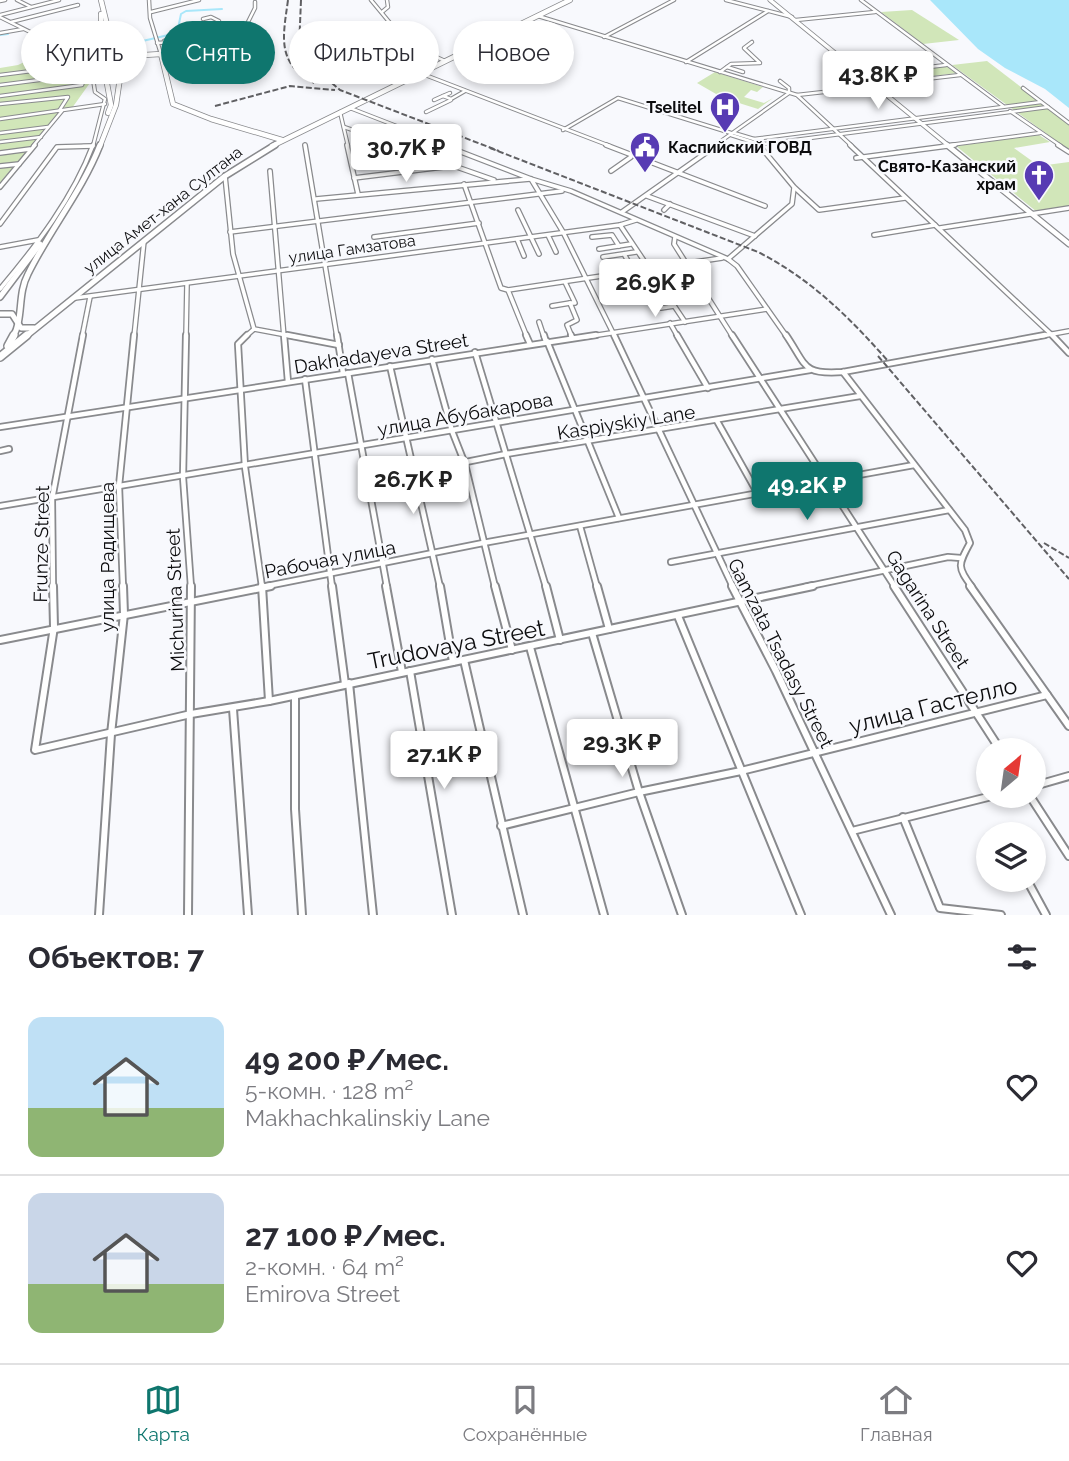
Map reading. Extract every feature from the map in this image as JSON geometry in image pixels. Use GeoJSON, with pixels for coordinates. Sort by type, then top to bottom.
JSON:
{"type":"FeatureCollection","features":[{"type":"Feature","properties":{"kind":"main road"},"geometry":{"type":"LineString","coordinates":[[99,0],[106,21]]}},
{"type":"Feature","properties":{"kind":"main road"},"geometry":{"type":"LineString","coordinates":[[99,0],[103,21]]}},
{"type":"Feature","properties":{"kind":"main road","name":"улица Амет-хана Султана"},"geometry":{"type":"LineString","coordinates":[[439,64],[570,0]]}},
{"type":"Feature","properties":{"kind":"main road"},"geometry":{"type":"LineString","coordinates":[[147,55],[161,54]]}},
{"type":"Feature","properties":{"kind":"main road"},"geometry":{"type":"LineString","coordinates":[[0,297],[43,240],[86,170],[111,105],[107,84]]}},
{"type":"Feature","properties":{"kind":"main road"},"geometry":{"type":"LineString","coordinates":[[0,355],[12,342],[19,326],[20,295],[27,275],[90,171],[116,105],[118,84]]}},
{"type":"Feature","properties":{"kind":"main road"},"geometry":{"type":"LineString","coordinates":[[167,84],[173,104],[211,119],[282,140]]}},
{"type":"Feature","properties":{"kind":"main road","name":"улица Амет-хана Султана"},"geometry":{"type":"LineString","coordinates":[[0,355],[225,176],[282,140],[396,84]]}},
{"type":"Feature","properties":{"kind":"main road"},"geometry":{"type":"LineString","coordinates":[[0,314],[12,314],[19,326],[29,329],[43,322]]}},
{"type":"Feature","properties":{"kind":"street"},"geometry":{"type":"LineString","coordinates":[[0,1],[5,0]]}},
{"type":"Feature","properties":{"kind":"street"},"geometry":{"type":"LineString","coordinates":[[17,0],[32,7]]}},
{"type":"Feature","properties":{"kind":"street"},"geometry":{"type":"LineString","coordinates":[[0,16],[59,0]]}},
{"type":"Feature","properties":{"kind":"street"},"geometry":{"type":"LineString","coordinates":[[149,0],[161,54]]}},
{"type":"Feature","properties":{"kind":"street"},"geometry":{"type":"LineString","coordinates":[[151,12],[199,0]]}},
{"type":"Feature","properties":{"kind":"street"},"geometry":{"type":"LineString","coordinates":[[371,0],[405,39],[445,61]]}},
{"type":"Feature","properties":{"kind":"street"},"geometry":{"type":"LineString","coordinates":[[382,12],[388,7],[387,0]]}},
{"type":"Feature","properties":{"kind":"street"},"geometry":{"type":"LineString","coordinates":[[666,0],[672,1]]}},
{"type":"Feature","properties":{"kind":"street"},"geometry":{"type":"LineString","coordinates":[[726,0],[794,19],[877,12]]}},
{"type":"Feature","properties":{"kind":"street"},"geometry":{"type":"LineString","coordinates":[[770,0],[862,75],[871,86],[915,118],[1069,244]]}},
{"type":"Feature","properties":{"kind":"street"},"geometry":{"type":"LineString","coordinates":[[861,0],[960,75],[1069,152]]}},
{"type":"Feature","properties":{"kind":"street"},"geometry":{"type":"LineString","coordinates":[[604,37],[672,1]]}},
{"type":"Feature","properties":{"kind":"street"},"geometry":{"type":"LineString","coordinates":[[157,43],[240,38],[255,8],[255,2]]}},
{"type":"Feature","properties":{"kind":"street"},"geometry":{"type":"LineString","coordinates":[[10,22],[78,5]]}},
{"type":"Feature","properties":{"kind":"street"},"geometry":{"type":"LineString","coordinates":[[686,62],[768,11]]}},
{"type":"Feature","properties":{"kind":"street"},"geometry":{"type":"LineString","coordinates":[[0,16],[21,28]]}},
{"type":"Feature","properties":{"kind":"street"},"geometry":{"type":"LineString","coordinates":[[538,16],[798,97],[938,226],[1069,353]]}},
{"type":"Feature","properties":{"kind":"street"},"geometry":{"type":"LineString","coordinates":[[157,43],[215,25],[219,21],[211,17],[203,19]]}},
{"type":"Feature","properties":{"kind":"street"},"geometry":{"type":"LineString","coordinates":[[0,33],[21,30]]}},
{"type":"Feature","properties":{"kind":"street"},"geometry":{"type":"LineString","coordinates":[[720,72],[731,64],[760,63],[744,48],[752,42]]}},
{"type":"Feature","properties":{"kind":"street"},"geometry":{"type":"LineString","coordinates":[[862,75],[947,65]]}},
{"type":"Feature","properties":{"kind":"street"},"geometry":{"type":"LineString","coordinates":[[727,67],[743,72]]}},
{"type":"Feature","properties":{"kind":"street"},"geometry":{"type":"LineString","coordinates":[[0,75],[21,72]]}},
{"type":"Feature","properties":{"kind":"street"},"geometry":{"type":"LineString","coordinates":[[798,97],[960,75]]}},
{"type":"Feature","properties":{"kind":"street"},"geometry":{"type":"LineString","coordinates":[[439,81],[765,206]]}},
{"type":"Feature","properties":{"kind":"street"},"geometry":{"type":"LineString","coordinates":[[780,81],[789,88],[789,93]]}},
{"type":"Feature","properties":{"kind":"street"},"geometry":{"type":"LineString","coordinates":[[0,85],[21,83]]}},
{"type":"Feature","properties":{"kind":"street"},"geometry":{"type":"LineString","coordinates":[[0,96],[82,84]]}},
{"type":"Feature","properties":{"kind":"street"},"geometry":{"type":"LineString","coordinates":[[0,289],[38,240],[82,169],[93,146],[103,120],[105,104],[104,96],[95,92],[94,84]]}},
{"type":"Feature","properties":{"kind":"street"},"geometry":{"type":"LineString","coordinates":[[1023,88],[1069,122]]}},
{"type":"Feature","properties":{"kind":"street"},"geometry":{"type":"LineString","coordinates":[[426,112],[466,91]]}},
{"type":"Feature","properties":{"kind":"street"},"geometry":{"type":"LineString","coordinates":[[434,100],[450,93]]}},
{"type":"Feature","properties":{"kind":"street"},"geometry":{"type":"LineString","coordinates":[[622,212],[789,93]]}},
{"type":"Feature","properties":{"kind":"street"},"geometry":{"type":"LineString","coordinates":[[443,96],[451,99]]}},
{"type":"Feature","properties":{"kind":"street"},"geometry":{"type":"LineString","coordinates":[[0,104],[68,97],[61,111],[0,187]]}},
{"type":"Feature","properties":{"kind":"street"},"geometry":{"type":"LineString","coordinates":[[563,130],[618,98],[756,143],[841,135],[1048,107]]}},
{"type":"Feature","properties":{"kind":"street"},"geometry":{"type":"LineString","coordinates":[[756,143],[835,129],[1041,102]]}},
{"type":"Feature","properties":{"kind":"street"},"geometry":{"type":"LineString","coordinates":[[0,119],[105,104]]}},
{"type":"Feature","properties":{"kind":"street"},"geometry":{"type":"LineString","coordinates":[[349,107],[549,186],[571,191],[622,212],[634,221],[727,259],[737,265],[810,370],[817,374],[843,372],[1069,331]]}},
{"type":"Feature","properties":{"kind":"street"},"geometry":{"type":"LineString","coordinates":[[340,112],[358,194]]}},
{"type":"Feature","properties":{"kind":"street"},"geometry":{"type":"LineString","coordinates":[[0,133],[48,127]]}},
{"type":"Feature","properties":{"kind":"street"},"geometry":{"type":"LineString","coordinates":[[344,127],[498,181]]}},
{"type":"Feature","properties":{"kind":"street"},"geometry":{"type":"LineString","coordinates":[[856,158],[1040,132]]}},
{"type":"Feature","properties":{"kind":"street"},"geometry":{"type":"LineString","coordinates":[[0,142],[41,136]]}},
{"type":"Feature","properties":{"kind":"street"},"geometry":{"type":"LineString","coordinates":[[756,143],[819,211],[905,196]]}},
{"type":"Feature","properties":{"kind":"street"},"geometry":{"type":"LineString","coordinates":[[305,144],[327,265],[338,345],[362,445],[402,672]]}},
{"type":"Feature","properties":{"kind":"street"},"geometry":{"type":"LineString","coordinates":[[0,224],[57,147],[93,146]]}},
{"type":"Feature","properties":{"kind":"street"},"geometry":{"type":"LineString","coordinates":[[0,153],[31,149]]}},
{"type":"Feature","properties":{"kind":"street"},"geometry":{"type":"LineString","coordinates":[[391,157],[404,164],[410,172]]}},
{"type":"Feature","properties":{"kind":"street"},"geometry":{"type":"LineString","coordinates":[[611,171],[632,157]]}},
{"type":"Feature","properties":{"kind":"street"},"geometry":{"type":"LineString","coordinates":[[0,166],[19,164]]}},
{"type":"Feature","properties":{"kind":"street"},"geometry":{"type":"LineString","coordinates":[[355,178],[454,166]]}},
{"type":"Feature","properties":{"kind":"street"},"geometry":{"type":"LineString","coordinates":[[270,171],[288,382]]}},
{"type":"Feature","properties":{"kind":"street"},"geometry":{"type":"LineString","coordinates":[[225,176],[230,232],[254,329]]}},
{"type":"Feature","properties":{"kind":"street"},"geometry":{"type":"LineString","coordinates":[[0,180],[8,178]]}},
{"type":"Feature","properties":{"kind":"street"},"geometry":{"type":"LineString","coordinates":[[315,200],[531,179]]}},
{"type":"Feature","properties":{"kind":"street","name":"Gamzata Tsadasy Street"},"geometry":{"type":"LineString","coordinates":[[531,179],[563,232],[645,399],[715,553],[816,753],[891,915]]}},
{"type":"Feature","properties":{"kind":"street"},"geometry":{"type":"LineString","coordinates":[[464,184],[501,288],[508,290],[727,259],[792,204],[794,187]]}},
{"type":"Feature","properties":{"kind":"street"},"geometry":{"type":"LineString","coordinates":[[540,191],[549,186]]}},
{"type":"Feature","properties":{"kind":"street"},"geometry":{"type":"LineString","coordinates":[[549,186],[553,188],[549,191]]}},
{"type":"Feature","properties":{"kind":"street"},"geometry":{"type":"LineString","coordinates":[[230,232],[540,191],[571,191]]}},
{"type":"Feature","properties":{"kind":"street"},"geometry":{"type":"LineString","coordinates":[[646,195],[755,236]]}},
{"type":"Feature","properties":{"kind":"street"},"geometry":{"type":"LineString","coordinates":[[664,210],[670,204]]}},
{"type":"Feature","properties":{"kind":"street"},"geometry":{"type":"LineString","coordinates":[[874,235],[1069,208]]}},
{"type":"Feature","properties":{"kind":"street"},"geometry":{"type":"LineString","coordinates":[[519,210],[539,254]]}},
{"type":"Feature","properties":{"kind":"street","name":"улица Гамзатова"},"geometry":{"type":"LineString","coordinates":[[74,298],[548,235],[634,221]]}},
{"type":"Feature","properties":{"kind":"street"},"geometry":{"type":"LineString","coordinates":[[374,237],[479,223]]}},
{"type":"Feature","properties":{"kind":"street"},"geometry":{"type":"LineString","coordinates":[[620,225],[647,270],[658,281],[685,321]]}},
{"type":"Feature","properties":{"kind":"street"},"geometry":{"type":"LineString","coordinates":[[548,235],[556,252]]}},
{"type":"Feature","properties":{"kind":"street"},"geometry":{"type":"LineString","coordinates":[[592,237],[612,235],[619,246]]}},
{"type":"Feature","properties":{"kind":"street","name":"Gagarina Street"},"geometry":{"type":"LineString","coordinates":[[675,237],[673,242],[686,264],[993,738]]}},
{"type":"Feature","properties":{"kind":"street"},"geometry":{"type":"LineString","coordinates":[[517,239],[524,256]]}},
{"type":"Feature","properties":{"kind":"street"},"geometry":{"type":"LineString","coordinates":[[0,247],[38,240]]}},
{"type":"Feature","properties":{"kind":"street","name":"улица Радищева"},"geometry":{"type":"LineString","coordinates":[[99,915],[111,734],[124,614],[119,486],[145,240]]}},
{"type":"Feature","properties":{"kind":"street"},"geometry":{"type":"LineString","coordinates":[[599,249],[631,244]]}},
{"type":"Feature","properties":{"kind":"street"},"geometry":{"type":"LineString","coordinates":[[603,257],[636,252]]}},
{"type":"Feature","properties":{"kind":"street"},"geometry":{"type":"LineString","coordinates":[[624,254],[628,261]]}},
{"type":"Feature","properties":{"kind":"street"},"geometry":{"type":"LineString","coordinates":[[625,286],[658,281]]}},
{"type":"Feature","properties":{"kind":"street"},"geometry":{"type":"LineString","coordinates":[[552,306],[575,303],[565,282]]}},
{"type":"Feature","properties":{"kind":"street","name":"Michurina Street"},"geometry":{"type":"LineString","coordinates":[[187,284],[183,477],[192,600],[187,915]]}},
{"type":"Feature","properties":{"kind":"street"},"geometry":{"type":"LineString","coordinates":[[508,290],[530,344]]}},
{"type":"Feature","properties":{"kind":"street"},"geometry":{"type":"LineString","coordinates":[[619,300],[666,292]]}},
{"type":"Feature","properties":{"kind":"street"},"geometry":{"type":"LineString","coordinates":[[653,295],[661,308],[674,306]]}},
{"type":"Feature","properties":{"kind":"street","name":"Frunze Street"},"geometry":{"type":"LineString","coordinates":[[35,750],[54,627],[52,499],[90,297]]}},
{"type":"Feature","properties":{"kind":"street"},"geometry":{"type":"LineString","coordinates":[[570,303],[577,320],[567,325],[572,338]]}},
{"type":"Feature","properties":{"kind":"street","name":"Dakhadayeva Street"},"geometry":{"type":"LineString","coordinates":[[0,426],[767,309]]}},
{"type":"Feature","properties":{"kind":"street"},"geometry":{"type":"LineString","coordinates":[[539,322],[619,518]]}},
{"type":"Feature","properties":{"kind":"street"},"geometry":{"type":"LineString","coordinates":[[670,323],[708,388]]}},
{"type":"Feature","properties":{"kind":"street"},"geometry":{"type":"LineString","coordinates":[[254,329],[338,345]]}},
{"type":"Feature","properties":{"kind":"street"},"geometry":{"type":"LineString","coordinates":[[254,329],[238,344],[245,467],[262,587],[269,701]]}},
{"type":"Feature","properties":{"kind":"street"},"geometry":{"type":"LineString","coordinates":[[475,352],[532,535],[560,640]]}},
{"type":"Feature","properties":{"kind":"street"},"geometry":{"type":"LineString","coordinates":[[432,359],[452,431],[465,464],[512,650]]}},
{"type":"Feature","properties":{"kind":"street"},"geometry":{"type":"LineString","coordinates":[[390,366],[417,472],[453,662]]}},
{"type":"Feature","properties":{"kind":"street","name":"улица Абубакарова"},"geometry":{"type":"LineString","coordinates":[[0,506],[245,467],[498,421],[810,370]]}},
{"type":"Feature","properties":{"kind":"street"},"geometry":{"type":"LineString","coordinates":[[843,372],[965,530],[970,543],[959,566],[964,578],[1069,726]]}},
{"type":"Feature","properties":{"kind":"street"},"geometry":{"type":"LineString","coordinates":[[305,379],[347,684],[373,915]]}},
{"type":"Feature","properties":{"kind":"street","name":"Kaspiyskiy Lane"},"geometry":{"type":"LineString","coordinates":[[396,476],[506,454],[660,431],[860,396]]}},
{"type":"Feature","properties":{"kind":"street"},"geometry":{"type":"LineString","coordinates":[[717,421],[758,494]]}},
{"type":"Feature","properties":{"kind":"street"},"geometry":{"type":"LineString","coordinates":[[0,451],[9,449]]}},
{"type":"Feature","properties":{"kind":"street","name":"Рабочая улица"},"geometry":{"type":"LineString","coordinates":[[0,640],[54,627],[483,543],[914,465]]}},
{"type":"Feature","properties":{"kind":"street"},"geometry":{"type":"LineString","coordinates":[[671,562],[949,510]]}},
{"type":"Feature","properties":{"kind":"street"},"geometry":{"type":"LineString","coordinates":[[580,526],[609,630]]}},
{"type":"Feature","properties":{"kind":"street","name":"Trudovaya Street"},"geometry":{"type":"LineString","coordinates":[[35,750],[948,557],[961,558]]}},
{"type":"Feature","properties":{"kind":"street"},"geometry":{"type":"LineString","coordinates":[[677,616],[800,915]]}},
{"type":"Feature","properties":{"kind":"street"},"geometry":{"type":"LineString","coordinates":[[592,633],[639,792],[682,915]]}},
{"type":"Feature","properties":{"kind":"street"},"geometry":{"type":"LineString","coordinates":[[530,647],[604,915]]}},
{"type":"Feature","properties":{"kind":"street"},"geometry":{"type":"LineString","coordinates":[[464,660],[523,915]]}},
{"type":"Feature","properties":{"kind":"street"},"geometry":{"type":"LineString","coordinates":[[410,671],[452,915]]}},
{"type":"Feature","properties":{"kind":"street"},"geometry":{"type":"LineString","coordinates":[[295,695],[295,809],[302,915]]}},
{"type":"Feature","properties":{"kind":"street","name":"улица Гастелло"},"geometry":{"type":"LineString","coordinates":[[501,826],[639,792],[741,771],[1047,695]]}},
{"type":"Feature","properties":{"kind":"street"},"geometry":{"type":"LineString","coordinates":[[233,709],[248,915]]}},
{"type":"Feature","properties":{"kind":"street"},"geometry":{"type":"LineString","coordinates":[[1046,783],[1069,776]]}},
{"type":"Feature","properties":{"kind":"street"},"geometry":{"type":"LineString","coordinates":[[852,831],[976,800]]}},
{"type":"Feature","properties":{"kind":"street"},"geometry":{"type":"LineString","coordinates":[[1038,808],[1069,856]]}},
{"type":"Feature","properties":{"kind":"street"},"geometry":{"type":"LineString","coordinates":[[903,817],[940,908],[1001,915]]}},
{"type":"Feature","properties":{"kind":"street"},"geometry":{"type":"LineString","coordinates":[[1034,892],[1046,915]]}},
{"type":"Feature","properties":{"kind":"green space"},"geometry":{"type":"Polygon","coordinates":[[[912,10],[959,40],[923,44],[881,12],[912,10]]]}},
{"type":"Feature","properties":{"kind":"green space"},"geometry":{"type":"Polygon","coordinates":[[[987,61],[1069,124],[1069,150],[952,65],[987,61]]]}},
{"type":"Feature","properties":{"kind":"green space"},"geometry":{"type":"Polygon","coordinates":[[[21,64],[21,84],[89,84],[72,108],[61,109],[0,186],[0,68],[21,64]]]}},
{"type":"Feature","properties":{"kind":"green space"},"geometry":{"type":"Polygon","coordinates":[[[946,66],[957,73],[878,83],[867,75],[946,66]]]}},
{"type":"Feature","properties":{"kind":"green space"},"geometry":{"type":"Polygon","coordinates":[[[715,72],[763,87],[757,92],[751,90],[744,97],[764,103],[773,98],[758,109],[723,98],[697,83],[715,72]]]}},
{"type":"Feature","properties":{"kind":"green space"},"geometry":{"type":"Polygon","coordinates":[[[1039,135],[1050,142],[1014,148],[1039,166],[1069,162],[1069,207],[1037,212],[956,146],[1039,135]]]}},
{"type":"Feature","properties":{"kind":"water"},"geometry":{"type":"Polygon","coordinates":[[[930,0],[1069,0],[1069,108],[1045,89],[1005,68],[978,49],[930,0]]]}},
{"type":"Feature","properties":{"kind":"waterway"},"geometry":{"type":"LineString","coordinates":[[147,40],[177,33],[181,14],[186,11],[222,9]]}},
{"type":"Feature","properties":{"kind":"waterway"},"geometry":{"type":"LineString","coordinates":[[0,35],[8,34]]}},
{"type":"Feature","properties":{"kind":"railway"},"geometry":{"type":"LineString","coordinates":[[288,0],[284,37],[289,60]]}},
{"type":"Feature","properties":{"kind":"railway"},"geometry":{"type":"LineString","coordinates":[[300,21],[301,0]]}},
{"type":"Feature","properties":{"kind":"railway"},"geometry":{"type":"LineString","coordinates":[[333,84],[340,90],[499,151]]}},
{"type":"Feature","properties":{"kind":"railway"},"geometry":{"type":"LineString","coordinates":[[215,106],[290,86],[335,90]]}},
{"type":"Feature","properties":{"kind":"railway"},"geometry":{"type":"LineString","coordinates":[[490,148],[758,252],[795,274],[828,300],[888,361]]}},
{"type":"Feature","properties":{"kind":"railway"},"geometry":{"type":"LineString","coordinates":[[878,356],[1069,579]]}},
{"type":"Feature","properties":{"kind":"railway"},"geometry":{"type":"LineString","coordinates":[[1044,543],[1069,558]]}},
{"type":"Feature","properties":{"kind":"place","name":"Tselitel"},"geometry":{"type":"Point","coordinates":[725,134]}},
{"type":"Feature","properties":{"kind":"place","name":"Каспийский ГОВД"},"geometry":{"type":"Point","coordinates":[645,174]}},
{"type":"Feature","properties":{"kind":"place","name":"Свято-Казанский храм"},"geometry":{"type":"Point","coordinates":[1039,202]}}]}
